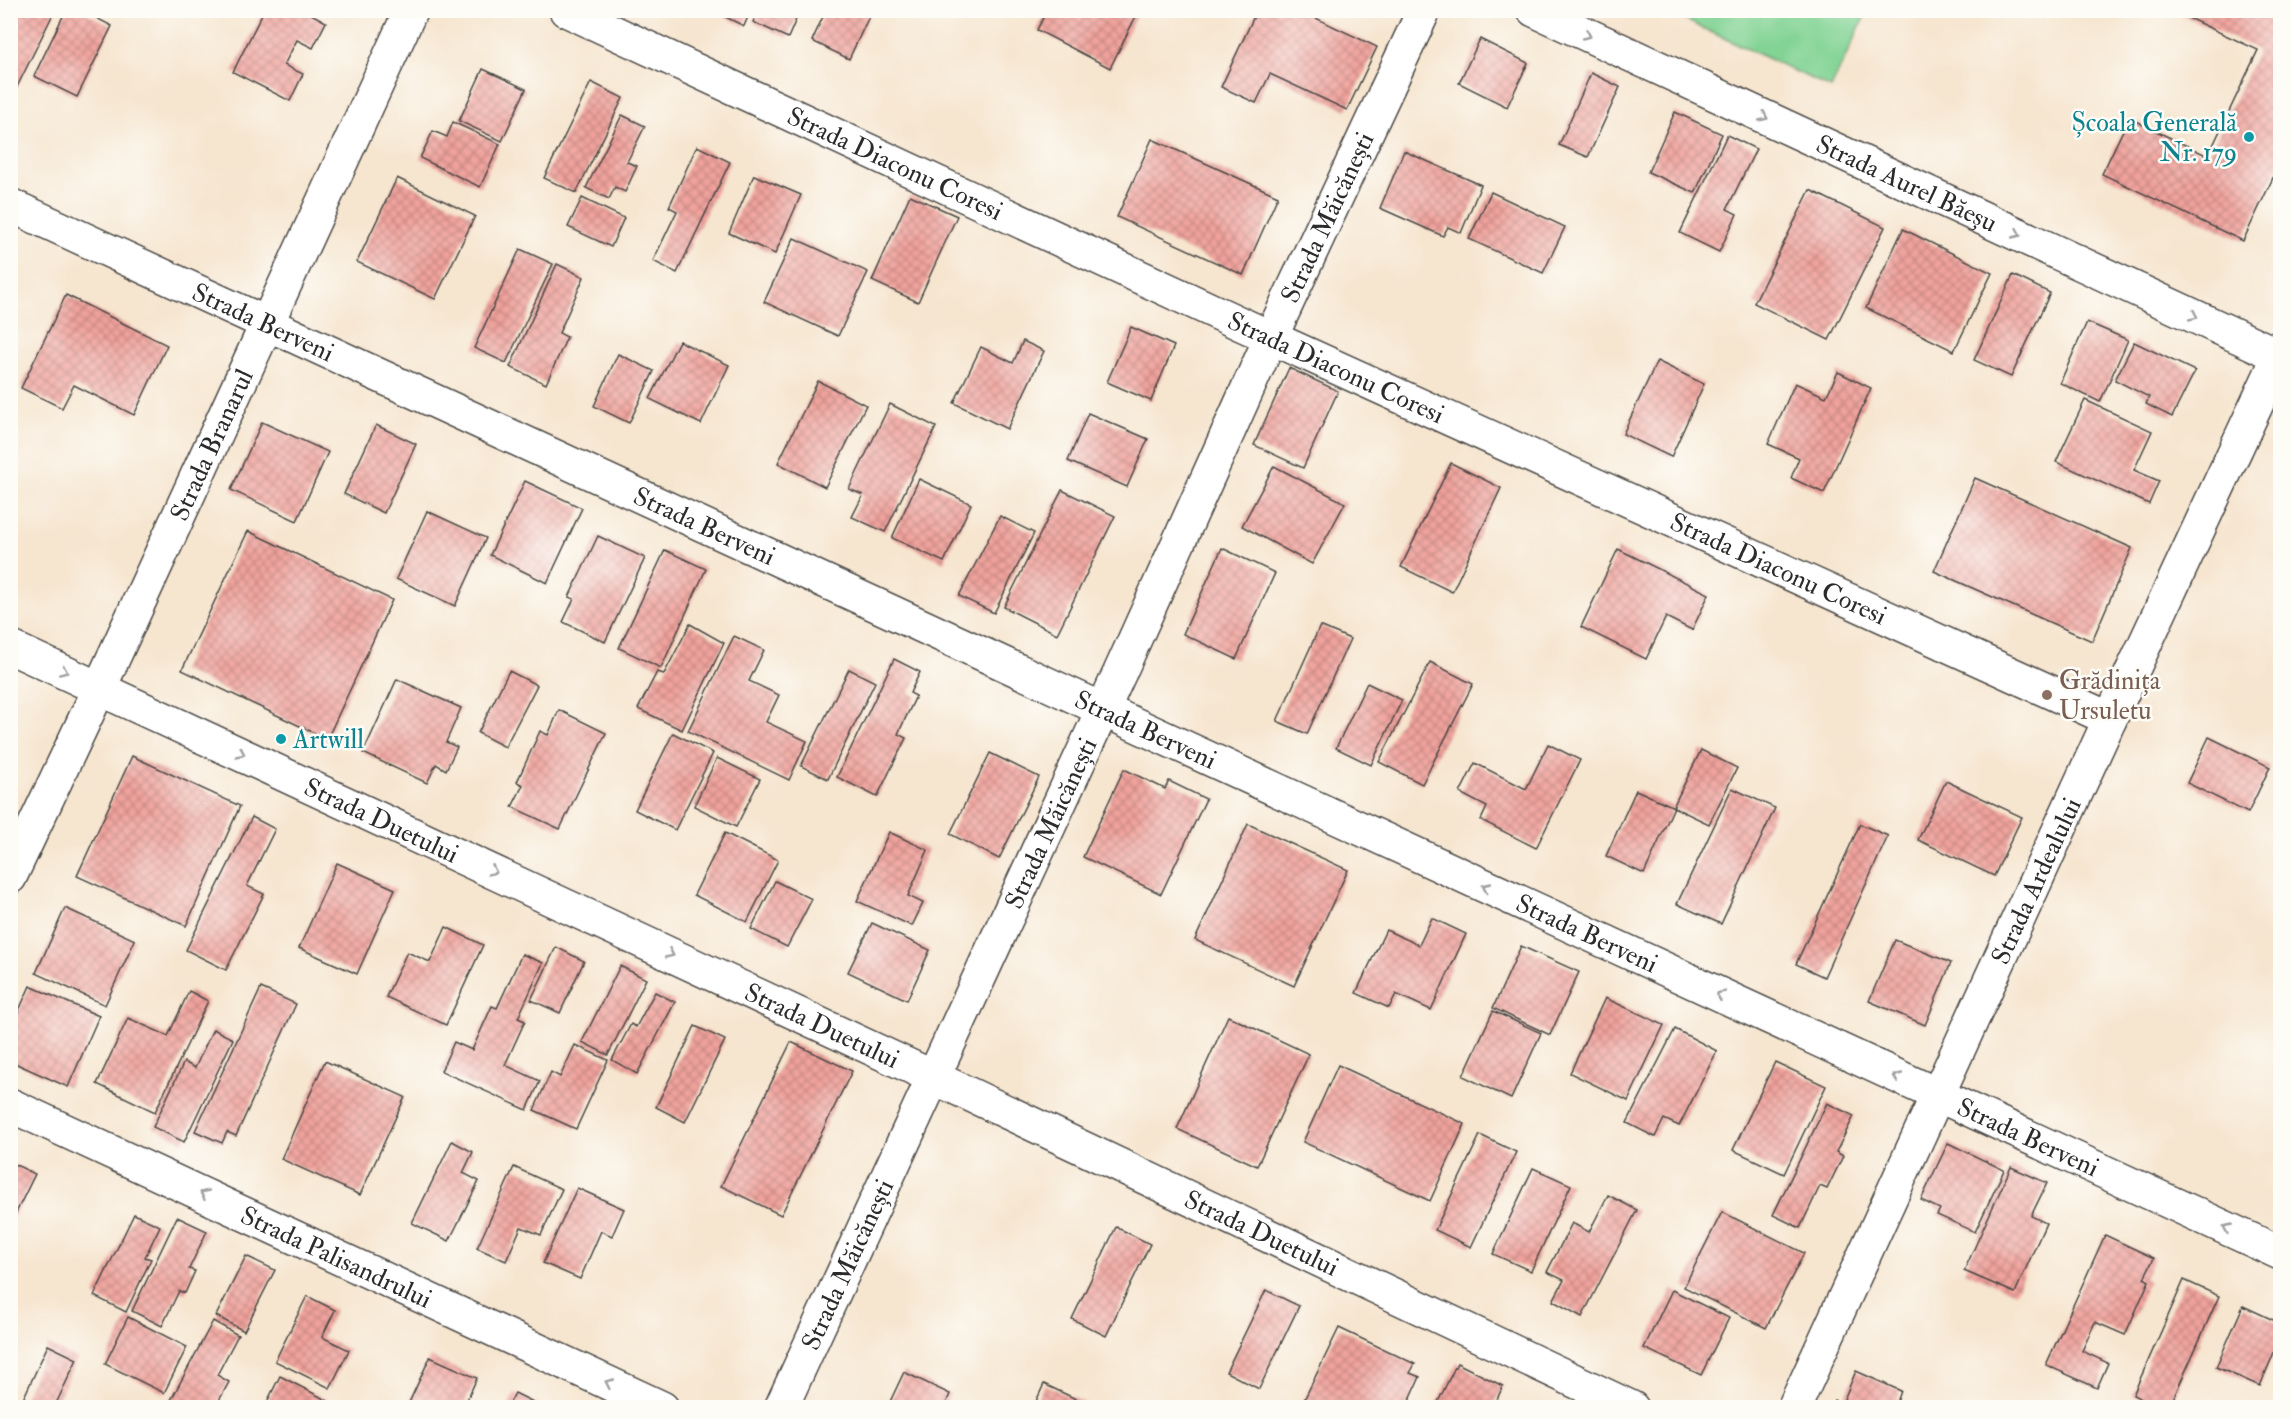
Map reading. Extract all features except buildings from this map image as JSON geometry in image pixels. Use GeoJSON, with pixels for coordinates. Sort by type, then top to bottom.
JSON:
{"type":"FeatureCollection","features":[{"type":"Feature","properties":{"kind":"street","name":"Strada Branarul"},"geometry":{"type":"LineString","coordinates":[[10,877],[100,687],[411,10]]}},
{"type":"Feature","properties":{"kind":"street","name":"Strada Diaconu Coresi"},"geometry":{"type":"LineString","coordinates":[[566,10],[1271,337],[2110,719]]}},
{"type":"Feature","properties":{"kind":"street","name":"Strada Măicănești"},"geometry":{"type":"LineString","coordinates":[[781,1407],[1103,709],[1271,337],[1424,10]]}},
{"type":"Feature","properties":{"kind":"street","name":"Strada Aurel Băeșu"},"geometry":{"type":"LineString","coordinates":[[1534,10],[2280,355]]}},
{"type":"Feature","properties":{"kind":"street","name":"Strada Berveni"},"geometry":{"type":"LineString","coordinates":[[10,205],[2280,1253]]}},
{"type":"Feature","properties":{"kind":"street","name":"Strada Ardealului"},"geometry":{"type":"LineString","coordinates":[[1794,1407],[2280,355]]}},
{"type":"Feature","properties":{"kind":"street","name":"Strada Duetului"},"geometry":{"type":"LineString","coordinates":[[10,647],[933,1077],[1632,1407]]}},
{"type":"Feature","properties":{"kind":"street","name":"Strada Palisandrului"},"geometry":{"type":"LineString","coordinates":[[10,1104],[662,1407]]}},
{"type":"Feature","properties":{"kind":"green space"},"geometry":{"type":"Polygon","coordinates":[[[1666,11],[1867,11],[1831,88],[1666,11]]]}},
{"type":"Feature","properties":{"kind":"place","name":"Școala Generală Nr. 179"},"geometry":{"type":"Point","coordinates":[2249,137]}},
{"type":"Feature","properties":{"kind":"place","name":"Grădinița Ursuletu"},"geometry":{"type":"Point","coordinates":[2047,695]}},
{"type":"Feature","properties":{"kind":"place","name":"Artwill"},"geometry":{"type":"Point","coordinates":[281,739]}}]}
